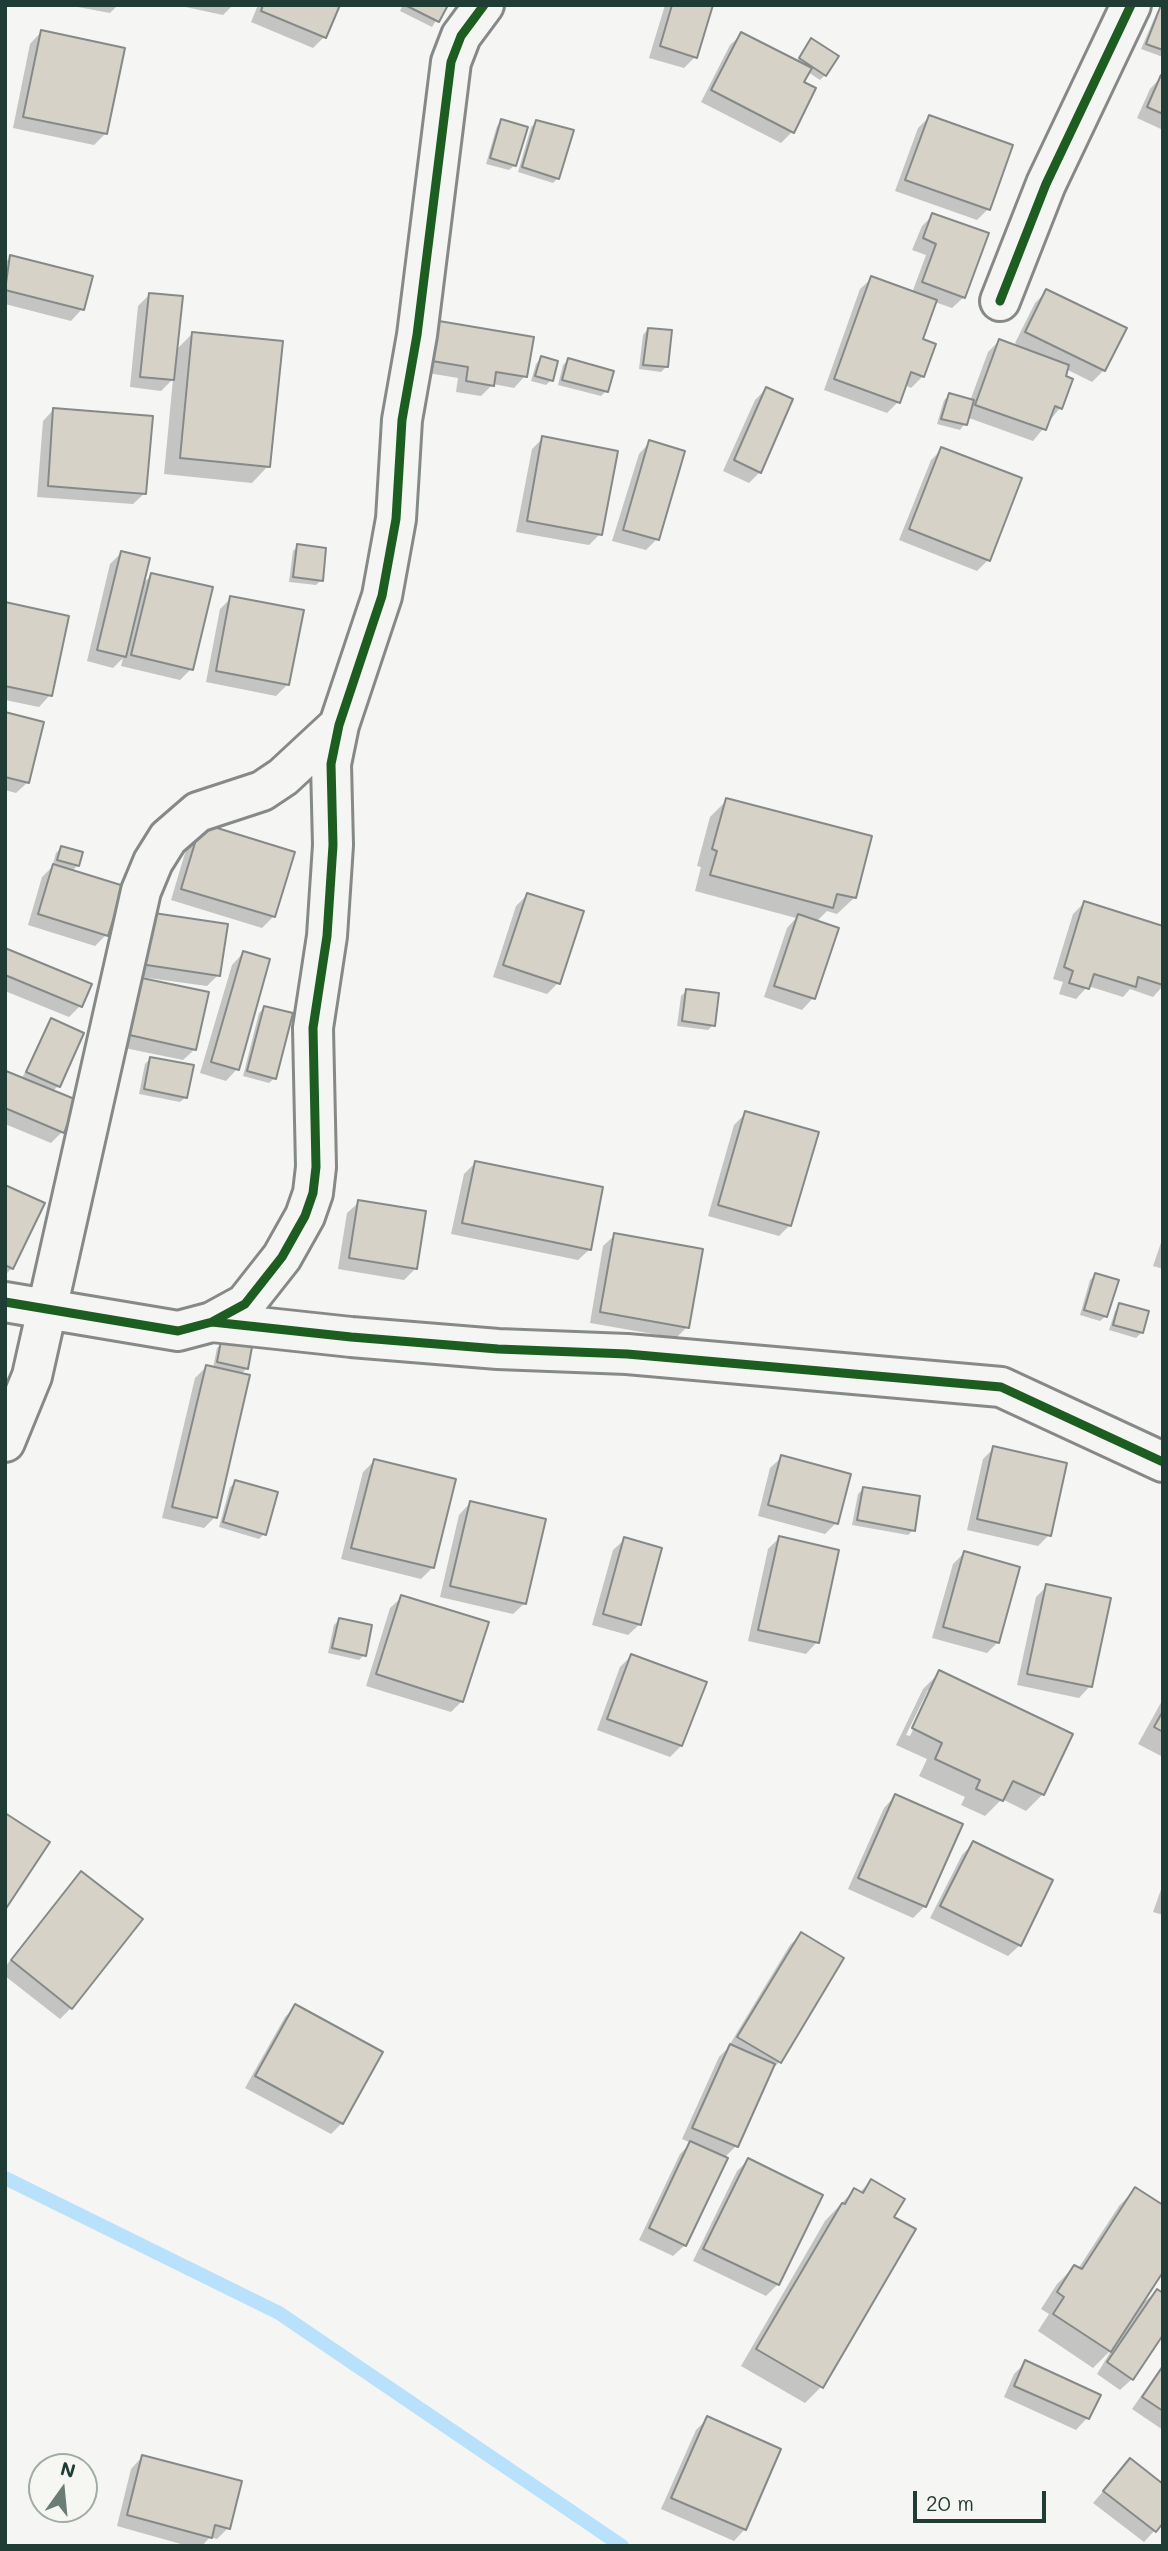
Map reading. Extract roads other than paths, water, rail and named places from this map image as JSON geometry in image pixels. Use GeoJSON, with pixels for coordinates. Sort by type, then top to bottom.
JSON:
{"type":"FeatureCollection","features":[{"type":"Feature","properties":{"kind":"street"},"geometry":{"type":"LineString","coordinates":[[5,1302],[177,1331],[212,1322],[245,1304],[275,1266],[305,1216],[313,1193],[316,1167],[313,1028],[327,936],[333,845],[331,764],[339,725],[382,596],[396,519],[402,420],[418,323],[451,62],[461,36],[484,5]]}},
{"type":"Feature","properties":{"kind":"street"},"geometry":{"type":"LineString","coordinates":[[1000,301],[1046,184],[1131,5]]}},
{"type":"Feature","properties":{"kind":"street"},"geometry":{"type":"LineString","coordinates":[[5,1442],[32,1376],[141,891],[153,862],[168,838],[198,812],[262,791],[283,777],[339,725]]}},
{"type":"Feature","properties":{"kind":"street"},"geometry":{"type":"LineString","coordinates":[[212,1322],[378,1339],[627,1354],[1001,1387],[1163,1462]]}},
{"type":"Feature","properties":{"kind":"waterway"},"geometry":{"type":"LineString","coordinates":[[5,2178],[279,2313],[622,2546]]}}]}
